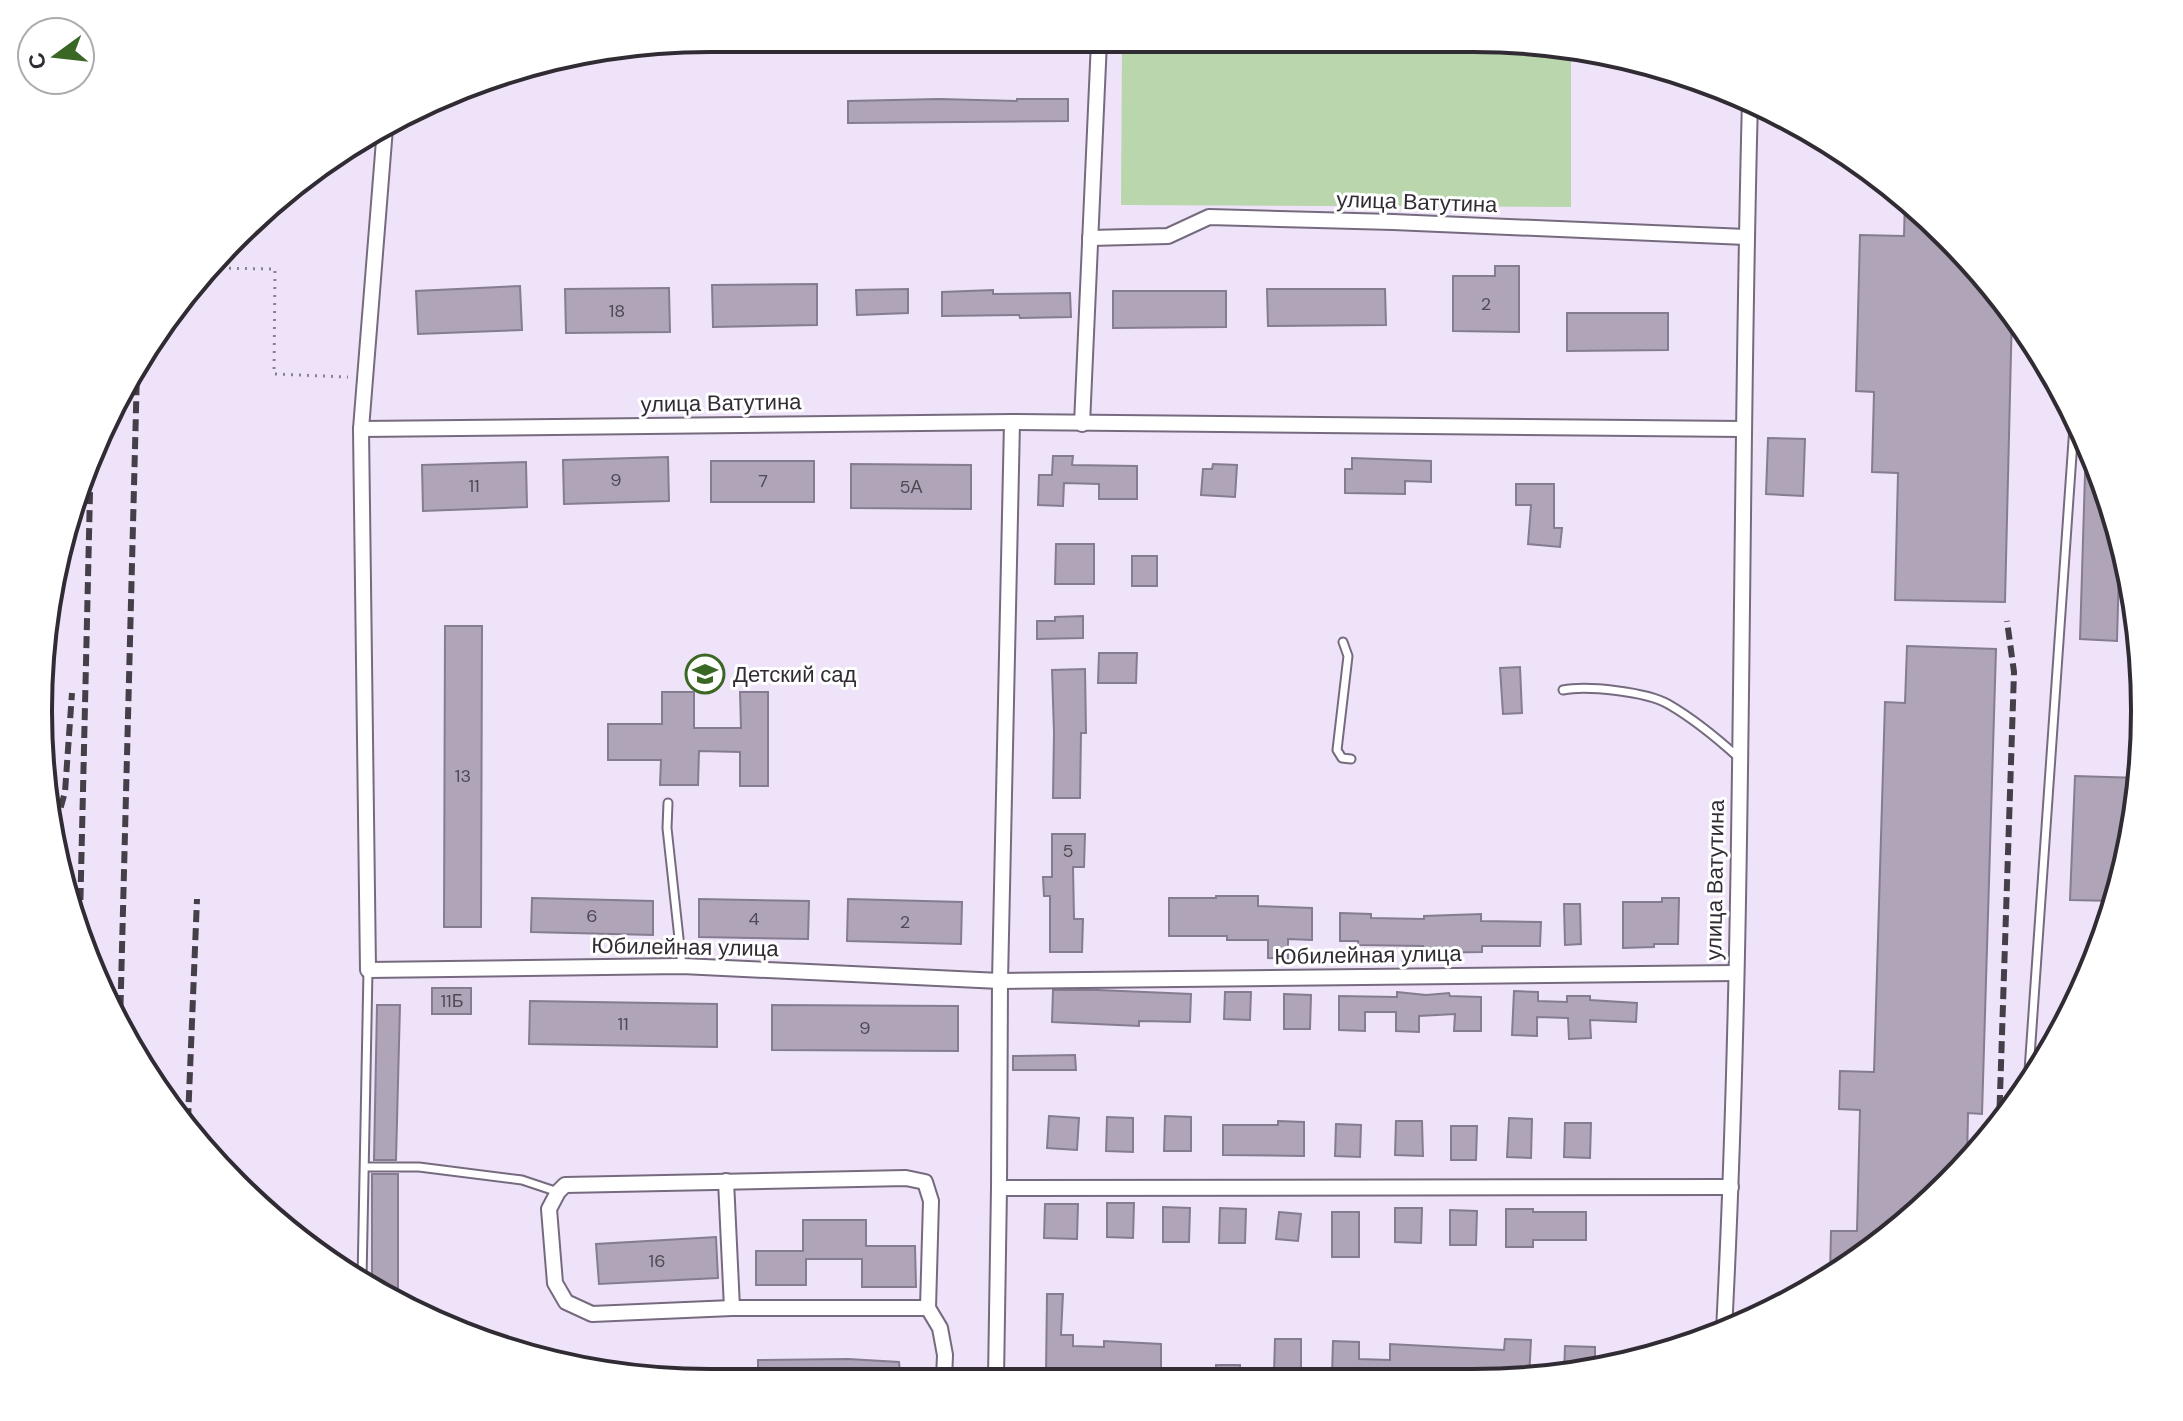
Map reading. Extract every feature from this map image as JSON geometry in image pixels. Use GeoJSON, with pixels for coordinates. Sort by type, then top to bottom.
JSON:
{"type":"FeatureCollection","features":[{"type":"Feature","properties":{"kind":"street"},"geometry":{"type":"LineString","coordinates":[[1082,424],[1098,52]]}},
{"type":"Feature","properties":{"kind":"street","name":"улица Ватутина"},"geometry":{"type":"LineString","coordinates":[[1725,1319],[1736,973],[1750,114]]}},
{"type":"Feature","properties":{"kind":"street"},"geometry":{"type":"LineString","coordinates":[[368,970],[361,429],[384,138]]}},
{"type":"Feature","properties":{"kind":"street","name":"улица Ватутина"},"geometry":{"type":"LineString","coordinates":[[1090,238],[1168,236],[1209,217],[1746,237]]}},
{"type":"Feature","properties":{"kind":"street"},"geometry":{"type":"LineString","coordinates":[[996,1369],[1000,981],[1012,422]]}},
{"type":"Feature","properties":{"kind":"street","name":"улица Ватутина"},"geometry":{"type":"LineString","coordinates":[[361,429],[1012,422],[1743,429]]}},
{"type":"Feature","properties":{"kind":"street","name":"Юбилейная улица"},"geometry":{"type":"LineString","coordinates":[[368,970],[682,966],[1000,981],[1736,973]]}},
{"type":"Feature","properties":{"kind":"street"},"geometry":{"type":"LineString","coordinates":[[928,1308],[732,1308],[592,1314],[566,1302],[555,1283],[549,1209],[565,1185],[906,1178],[925,1182],[931,1201],[928,1308],[940,1328],[944,1369]]}},
{"type":"Feature","properties":{"kind":"street"},"geometry":{"type":"LineString","coordinates":[[726,1181],[732,1308]]}},
{"type":"Feature","properties":{"kind":"street"},"geometry":{"type":"LineString","coordinates":[[999,1188],[1731,1187]]}},
{"type":"Feature","properties":{"kind":"lane"},"geometry":{"type":"LineString","coordinates":[[2030,1061],[2073,441]]}},
{"type":"Feature","properties":{"kind":"lane"},"geometry":{"type":"LineString","coordinates":[[1343,642],[1348,656],[1337,750],[1342,758],[1351,759]]}},
{"type":"Feature","properties":{"kind":"lane"},"geometry":{"type":"LineString","coordinates":[[1563,690],[1578,687],[1621,691],[1665,702],[1704,727],[1739,758]]}},
{"type":"Feature","properties":{"kind":"lane"},"geometry":{"type":"LineString","coordinates":[[668,803],[667,828],[682,966]]}},
{"type":"Feature","properties":{"kind":"lane"},"geometry":{"type":"LineString","coordinates":[[362,1269],[368,970]]}},
{"type":"Feature","properties":{"kind":"lane"},"geometry":{"type":"LineString","coordinates":[[365,1167],[419,1167],[522,1180],[558,1192]]}},
{"type":"Feature","properties":{"kind":"path"},"geometry":{"type":"LineString","coordinates":[[223,268],[275,269],[274,374],[364,377]]}},
{"type":"Feature","properties":{"kind":"green space"},"geometry":{"type":"Polygon","coordinates":[[[1122,52],[1472,52],[1516,53],[1571,60],[1571,207],[1121,205],[1122,52]]]}},
{"type":"Feature","properties":{"kind":"building"},"geometry":{"type":"Polygon","coordinates":[[[1068,99],[1068,121],[848,123],[848,101],[1068,99]]]}},
{"type":"Feature","properties":{"kind":"building"},"geometry":{"type":"Polygon","coordinates":[[[1905,213],[1968,276],[2011,333],[2005,602],[1895,600],[1898,473],[1872,472],[1874,392],[1856,391],[1860,235],[1904,236],[1905,213]]]}},
{"type":"Feature","properties":{"kind":"building"},"geometry":{"type":"Polygon","coordinates":[[[1495,266],[1519,266],[1519,332],[1453,331],[1453,276],[1495,276],[1495,266]]]}},
{"type":"Feature","properties":{"kind":"building"},"geometry":{"type":"Polygon","coordinates":[[[817,284],[817,325],[713,327],[712,285],[817,284]]]}},
{"type":"Feature","properties":{"kind":"building"},"geometry":{"type":"Polygon","coordinates":[[[520,286],[522,330],[418,334],[416,291],[520,286]]]}},
{"type":"Feature","properties":{"kind":"building"},"geometry":{"type":"Polygon","coordinates":[[[669,288],[670,332],[566,333],[565,289],[669,288]]]}},
{"type":"Feature","properties":{"kind":"building"},"geometry":{"type":"Polygon","coordinates":[[[908,289],[908,313],[857,315],[856,290],[908,289]]]}},
{"type":"Feature","properties":{"kind":"building"},"geometry":{"type":"Polygon","coordinates":[[[1267,289],[1385,289],[1386,325],[1268,326],[1267,289]]]}},
{"type":"Feature","properties":{"kind":"building"},"geometry":{"type":"Polygon","coordinates":[[[993,290],[993,294],[1070,293],[1071,317],[942,316],[942,292],[993,290]]]}},
{"type":"Feature","properties":{"kind":"building"},"geometry":{"type":"Polygon","coordinates":[[[1113,291],[1226,291],[1226,327],[1113,328],[1113,291]]]}},
{"type":"Feature","properties":{"kind":"building"},"geometry":{"type":"Polygon","coordinates":[[[1567,313],[1668,313],[1668,350],[1567,351],[1567,313]]]}},
{"type":"Feature","properties":{"kind":"building"},"geometry":{"type":"Polygon","coordinates":[[[1768,438],[1805,439],[1803,496],[1766,494],[1768,438]]]}},
{"type":"Feature","properties":{"kind":"building"},"geometry":{"type":"Polygon","coordinates":[[[1053,456],[1073,456],[1072,465],[1137,466],[1137,499],[1099,499],[1099,484],[1064,483],[1063,506],[1038,505],[1039,475],[1052,475],[1053,456]]]}},
{"type":"Feature","properties":{"kind":"building"},"geometry":{"type":"Polygon","coordinates":[[[668,457],[669,501],[564,504],[563,460],[668,457]]]}},
{"type":"Feature","properties":{"kind":"building"},"geometry":{"type":"Polygon","coordinates":[[[1352,458],[1431,461],[1431,482],[1405,481],[1405,494],[1345,493],[1345,469],[1352,469],[1352,458]]]}},
{"type":"Feature","properties":{"kind":"building"},"geometry":{"type":"Polygon","coordinates":[[[711,461],[814,461],[814,502],[711,502],[711,461]]]}},
{"type":"Feature","properties":{"kind":"building"},"geometry":{"type":"Polygon","coordinates":[[[526,462],[527,507],[423,511],[422,465],[526,462]]]}},
{"type":"Feature","properties":{"kind":"building"},"geometry":{"type":"Polygon","coordinates":[[[851,464],[971,465],[971,509],[851,508],[851,464]]]}},
{"type":"Feature","properties":{"kind":"building"},"geometry":{"type":"Polygon","coordinates":[[[1213,464],[1237,465],[1235,497],[1201,495],[1203,469],[1212,469],[1213,464]]]}},
{"type":"Feature","properties":{"kind":"building"},"geometry":{"type":"Polygon","coordinates":[[[2085,470],[2109,540],[2118,582],[2117,641],[2080,639],[2085,470]]]}},
{"type":"Feature","properties":{"kind":"building"},"geometry":{"type":"Polygon","coordinates":[[[1516,484],[1554,484],[1554,528],[1562,528],[1560,547],[1528,544],[1531,505],[1516,505],[1516,484]]]}},
{"type":"Feature","properties":{"kind":"building"},"geometry":{"type":"Polygon","coordinates":[[[1056,544],[1094,544],[1094,584],[1055,584],[1056,544]]]}},
{"type":"Feature","properties":{"kind":"building"},"geometry":{"type":"Polygon","coordinates":[[[1132,556],[1157,556],[1157,586],[1132,586],[1132,556]]]}},
{"type":"Feature","properties":{"kind":"building"},"geometry":{"type":"Polygon","coordinates":[[[1083,616],[1083,638],[1037,639],[1037,621],[1083,616]]]}},
{"type":"Feature","properties":{"kind":"building"},"geometry":{"type":"Polygon","coordinates":[[[445,626],[482,626],[481,927],[444,927],[445,626]]]}},
{"type":"Feature","properties":{"kind":"building"},"geometry":{"type":"Polygon","coordinates":[[[1907,646],[1996,649],[1982,1114],[1968,1113],[1967,1146],[1938,1176],[1907,1206],[1830,1263],[1831,1231],[1857,1231],[1860,1110],[1839,1109],[1840,1071],[1874,1072],[1885,702],[1905,703],[1907,646]]]}},
{"type":"Feature","properties":{"kind":"building"},"geometry":{"type":"Polygon","coordinates":[[[1099,653],[1137,653],[1136,683],[1098,683],[1099,653]]]}},
{"type":"Feature","properties":{"kind":"building"},"geometry":{"type":"Polygon","coordinates":[[[1520,667],[1522,713],[1503,714],[1500,668],[1520,667]]]}},
{"type":"Feature","properties":{"kind":"building"},"geometry":{"type":"Polygon","coordinates":[[[1085,669],[1086,733],[1081,733],[1080,798],[1053,798],[1052,670],[1085,669]]]}},
{"type":"Feature","properties":{"kind":"building"},"geometry":{"type":"Polygon","coordinates":[[[662,692],[694,692],[694,728],[741,728],[740,692],[768,692],[768,786],[740,786],[740,752],[699,751],[698,785],[660,785],[661,760],[608,760],[608,724],[662,724],[662,692]]]}},
{"type":"Feature","properties":{"kind":"building"},"geometry":{"type":"Polygon","coordinates":[[[2075,776],[2127,778],[2118,839],[2103,901],[2070,900],[2075,776]]]}},
{"type":"Feature","properties":{"kind":"building"},"geometry":{"type":"Polygon","coordinates":[[[1052,834],[1085,834],[1084,867],[1073,867],[1074,919],[1083,919],[1082,952],[1050,952],[1050,896],[1044,896],[1043,877],[1052,877],[1052,834]]]}},
{"type":"Feature","properties":{"kind":"building"},"geometry":{"type":"Polygon","coordinates":[[[1258,896],[1258,906],[1312,908],[1312,940],[1288,939],[1288,959],[1268,958],[1268,940],[1169,936],[1169,898],[1258,896]]]}},
{"type":"Feature","properties":{"kind":"building"},"geometry":{"type":"Polygon","coordinates":[[[532,898],[653,901],[653,935],[531,932],[532,898]]]}},
{"type":"Feature","properties":{"kind":"building"},"geometry":{"type":"Polygon","coordinates":[[[1662,898],[1679,898],[1678,944],[1623,948],[1623,902],[1662,902],[1662,898]]]}},
{"type":"Feature","properties":{"kind":"building"},"geometry":{"type":"Polygon","coordinates":[[[699,899],[809,901],[808,939],[699,937],[699,899]]]}},
{"type":"Feature","properties":{"kind":"building"},"geometry":{"type":"Polygon","coordinates":[[[848,899],[962,902],[961,944],[847,941],[848,899]]]}},
{"type":"Feature","properties":{"kind":"building"},"geometry":{"type":"Polygon","coordinates":[[[1564,904],[1580,904],[1581,944],[1565,945],[1564,904]]]}},
{"type":"Feature","properties":{"kind":"building"},"geometry":{"type":"Polygon","coordinates":[[[1340,913],[1371,914],[1371,918],[1424,919],[1424,916],[1481,914],[1481,921],[1541,922],[1540,946],[1482,946],[1482,952],[1423,953],[1423,946],[1358,945],[1358,941],[1340,941],[1340,913]]]}},
{"type":"Feature","properties":{"kind":"building"},"geometry":{"type":"Polygon","coordinates":[[[432,988],[471,988],[471,1014],[432,1014],[432,988]]]}},
{"type":"Feature","properties":{"kind":"building"},"geometry":{"type":"Polygon","coordinates":[[[1053,990],[1191,994],[1190,1022],[1139,1021],[1139,1026],[1052,1022],[1053,990]]]}},
{"type":"Feature","properties":{"kind":"building"},"geometry":{"type":"Polygon","coordinates":[[[1514,991],[1538,992],[1538,1001],[1567,1002],[1567,996],[1590,996],[1590,1000],[1637,1003],[1636,1022],[1590,1020],[1591,1038],[1569,1039],[1568,1018],[1537,1017],[1537,1036],[1512,1035],[1514,991]]]}},
{"type":"Feature","properties":{"kind":"building"},"geometry":{"type":"Polygon","coordinates":[[[1225,992],[1251,992],[1250,1020],[1224,1019],[1225,992]]]}},
{"type":"Feature","properties":{"kind":"building"},"geometry":{"type":"Polygon","coordinates":[[[1397,992],[1481,997],[1481,1031],[1454,1031],[1455,1014],[1419,1016],[1419,1032],[1396,1031],[1396,1012],[1365,1012],[1365,1031],[1339,1030],[1339,996],[1397,997],[1397,992]]]}},
{"type":"Feature","properties":{"kind":"building"},"geometry":{"type":"Polygon","coordinates":[[[1284,994],[1311,995],[1310,1029],[1284,1029],[1284,994]]]}},
{"type":"Feature","properties":{"kind":"building"},"geometry":{"type":"Polygon","coordinates":[[[530,1001],[717,1004],[717,1047],[529,1044],[530,1001]]]}},
{"type":"Feature","properties":{"kind":"building"},"geometry":{"type":"Polygon","coordinates":[[[377,1005],[400,1005],[396,1160],[374,1160],[377,1005]]]}},
{"type":"Feature","properties":{"kind":"building"},"geometry":{"type":"Polygon","coordinates":[[[772,1005],[958,1006],[958,1051],[772,1050],[772,1005]]]}},
{"type":"Feature","properties":{"kind":"building"},"geometry":{"type":"Polygon","coordinates":[[[1075,1055],[1076,1070],[1013,1070],[1013,1056],[1075,1055]]]}},
{"type":"Feature","properties":{"kind":"building"},"geometry":{"type":"Polygon","coordinates":[[[1049,1116],[1079,1118],[1077,1150],[1047,1148],[1049,1116]]]}},
{"type":"Feature","properties":{"kind":"building"},"geometry":{"type":"Polygon","coordinates":[[[1165,1116],[1191,1117],[1191,1151],[1164,1151],[1165,1116]]]}},
{"type":"Feature","properties":{"kind":"building"},"geometry":{"type":"Polygon","coordinates":[[[1107,1117],[1133,1118],[1133,1152],[1106,1151],[1107,1117]]]}},
{"type":"Feature","properties":{"kind":"building"},"geometry":{"type":"Polygon","coordinates":[[[1509,1118],[1532,1119],[1531,1158],[1507,1157],[1509,1118]]]}},
{"type":"Feature","properties":{"kind":"building"},"geometry":{"type":"Polygon","coordinates":[[[1278,1121],[1304,1122],[1304,1156],[1223,1155],[1223,1125],[1278,1125],[1278,1121]]]}},
{"type":"Feature","properties":{"kind":"building"},"geometry":{"type":"Polygon","coordinates":[[[1396,1121],[1422,1121],[1423,1156],[1395,1155],[1396,1121]]]}},
{"type":"Feature","properties":{"kind":"building"},"geometry":{"type":"Polygon","coordinates":[[[1565,1123],[1591,1123],[1590,1158],[1564,1157],[1565,1123]]]}},
{"type":"Feature","properties":{"kind":"building"},"geometry":{"type":"Polygon","coordinates":[[[1336,1124],[1361,1125],[1360,1157],[1335,1156],[1336,1124]]]}},
{"type":"Feature","properties":{"kind":"building"},"geometry":{"type":"Polygon","coordinates":[[[1451,1126],[1477,1126],[1476,1160],[1451,1160],[1451,1126]]]}},
{"type":"Feature","properties":{"kind":"building"},"geometry":{"type":"Polygon","coordinates":[[[372,1174],[398,1174],[398,1290],[372,1275],[372,1174]]]}},
{"type":"Feature","properties":{"kind":"building"},"geometry":{"type":"Polygon","coordinates":[[[1107,1203],[1134,1203],[1133,1238],[1107,1237],[1107,1203]]]}},
{"type":"Feature","properties":{"kind":"building"},"geometry":{"type":"Polygon","coordinates":[[[1045,1204],[1078,1204],[1077,1239],[1044,1238],[1045,1204]]]}},
{"type":"Feature","properties":{"kind":"building"},"geometry":{"type":"Polygon","coordinates":[[[1163,1207],[1190,1208],[1189,1242],[1163,1242],[1163,1207]]]}},
{"type":"Feature","properties":{"kind":"building"},"geometry":{"type":"Polygon","coordinates":[[[1220,1208],[1246,1209],[1245,1243],[1219,1243],[1220,1208]]]}},
{"type":"Feature","properties":{"kind":"building"},"geometry":{"type":"Polygon","coordinates":[[[1395,1208],[1422,1208],[1421,1243],[1395,1242],[1395,1208]]]}},
{"type":"Feature","properties":{"kind":"building"},"geometry":{"type":"Polygon","coordinates":[[[1506,1209],[1586,1212],[1586,1240],[1533,1240],[1533,1247],[1506,1247],[1506,1209]]]}},
{"type":"Feature","properties":{"kind":"building"},"geometry":{"type":"Polygon","coordinates":[[[1450,1210],[1477,1211],[1476,1245],[1450,1245],[1450,1210]]]}},
{"type":"Feature","properties":{"kind":"building"},"geometry":{"type":"Polygon","coordinates":[[[1279,1212],[1301,1214],[1298,1241],[1276,1239],[1279,1212]]]}},
{"type":"Feature","properties":{"kind":"building"},"geometry":{"type":"Polygon","coordinates":[[[1332,1212],[1359,1212],[1359,1257],[1332,1257],[1332,1212]]]}},
{"type":"Feature","properties":{"kind":"building"},"geometry":{"type":"Polygon","coordinates":[[[803,1220],[866,1220],[866,1246],[915,1246],[916,1287],[862,1287],[862,1259],[806,1259],[806,1285],[756,1285],[756,1251],[803,1251],[803,1220]]]}},
{"type":"Feature","properties":{"kind":"building"},"geometry":{"type":"Polygon","coordinates":[[[716,1237],[718,1278],[599,1284],[596,1244],[716,1237]]]}},
{"type":"Feature","properties":{"kind":"building"},"geometry":{"type":"Polygon","coordinates":[[[1047,1294],[1063,1294],[1061,1335],[1073,1335],[1073,1346],[1104,1347],[1104,1341],[1161,1344],[1161,1369],[1046,1369],[1047,1294]]]}},
{"type":"Feature","properties":{"kind":"building"},"geometry":{"type":"Polygon","coordinates":[[[1275,1339],[1301,1339],[1301,1369],[1274,1369],[1275,1339]]]}},
{"type":"Feature","properties":{"kind":"building"},"geometry":{"type":"Polygon","coordinates":[[[1505,1339],[1531,1340],[1530,1366],[1332,1369],[1333,1341],[1359,1342],[1359,1359],[1390,1360],[1390,1344],[1504,1350],[1505,1339]]]}},
{"type":"Feature","properties":{"kind":"building"},"geometry":{"type":"Polygon","coordinates":[[[1565,1346],[1595,1347],[1595,1357],[1564,1362],[1565,1346]]]}},
{"type":"Feature","properties":{"kind":"building"},"geometry":{"type":"Polygon","coordinates":[[[758,1360],[899,1362],[900,1369],[758,1369],[758,1360]]]}},
{"type":"Feature","properties":{"kind":"building"},"geometry":{"type":"Polygon","coordinates":[[[1216,1365],[1240,1365],[1240,1369],[1216,1369],[1216,1365]]]}},
{"type":"Feature","properties":{"kind":"railway"},"geometry":{"type":"LineString","coordinates":[[121,1003],[137,388]]}},
{"type":"Feature","properties":{"kind":"railway"},"geometry":{"type":"LineString","coordinates":[[80,901],[90,491]]}},
{"type":"Feature","properties":{"kind":"railway"},"geometry":{"type":"LineString","coordinates":[[2000,1104],[2014,672],[2007,621]]}},
{"type":"Feature","properties":{"kind":"railway"},"geometry":{"type":"LineString","coordinates":[[60,809],[65,792],[72,693]]}},
{"type":"Feature","properties":{"kind":"railway"},"geometry":{"type":"LineString","coordinates":[[188,1111],[197,899]]}},
{"type":"Feature","properties":{"kind":"place","name":"Детский сад"},"geometry":{"type":"Point","coordinates":[705,674]}}]}
